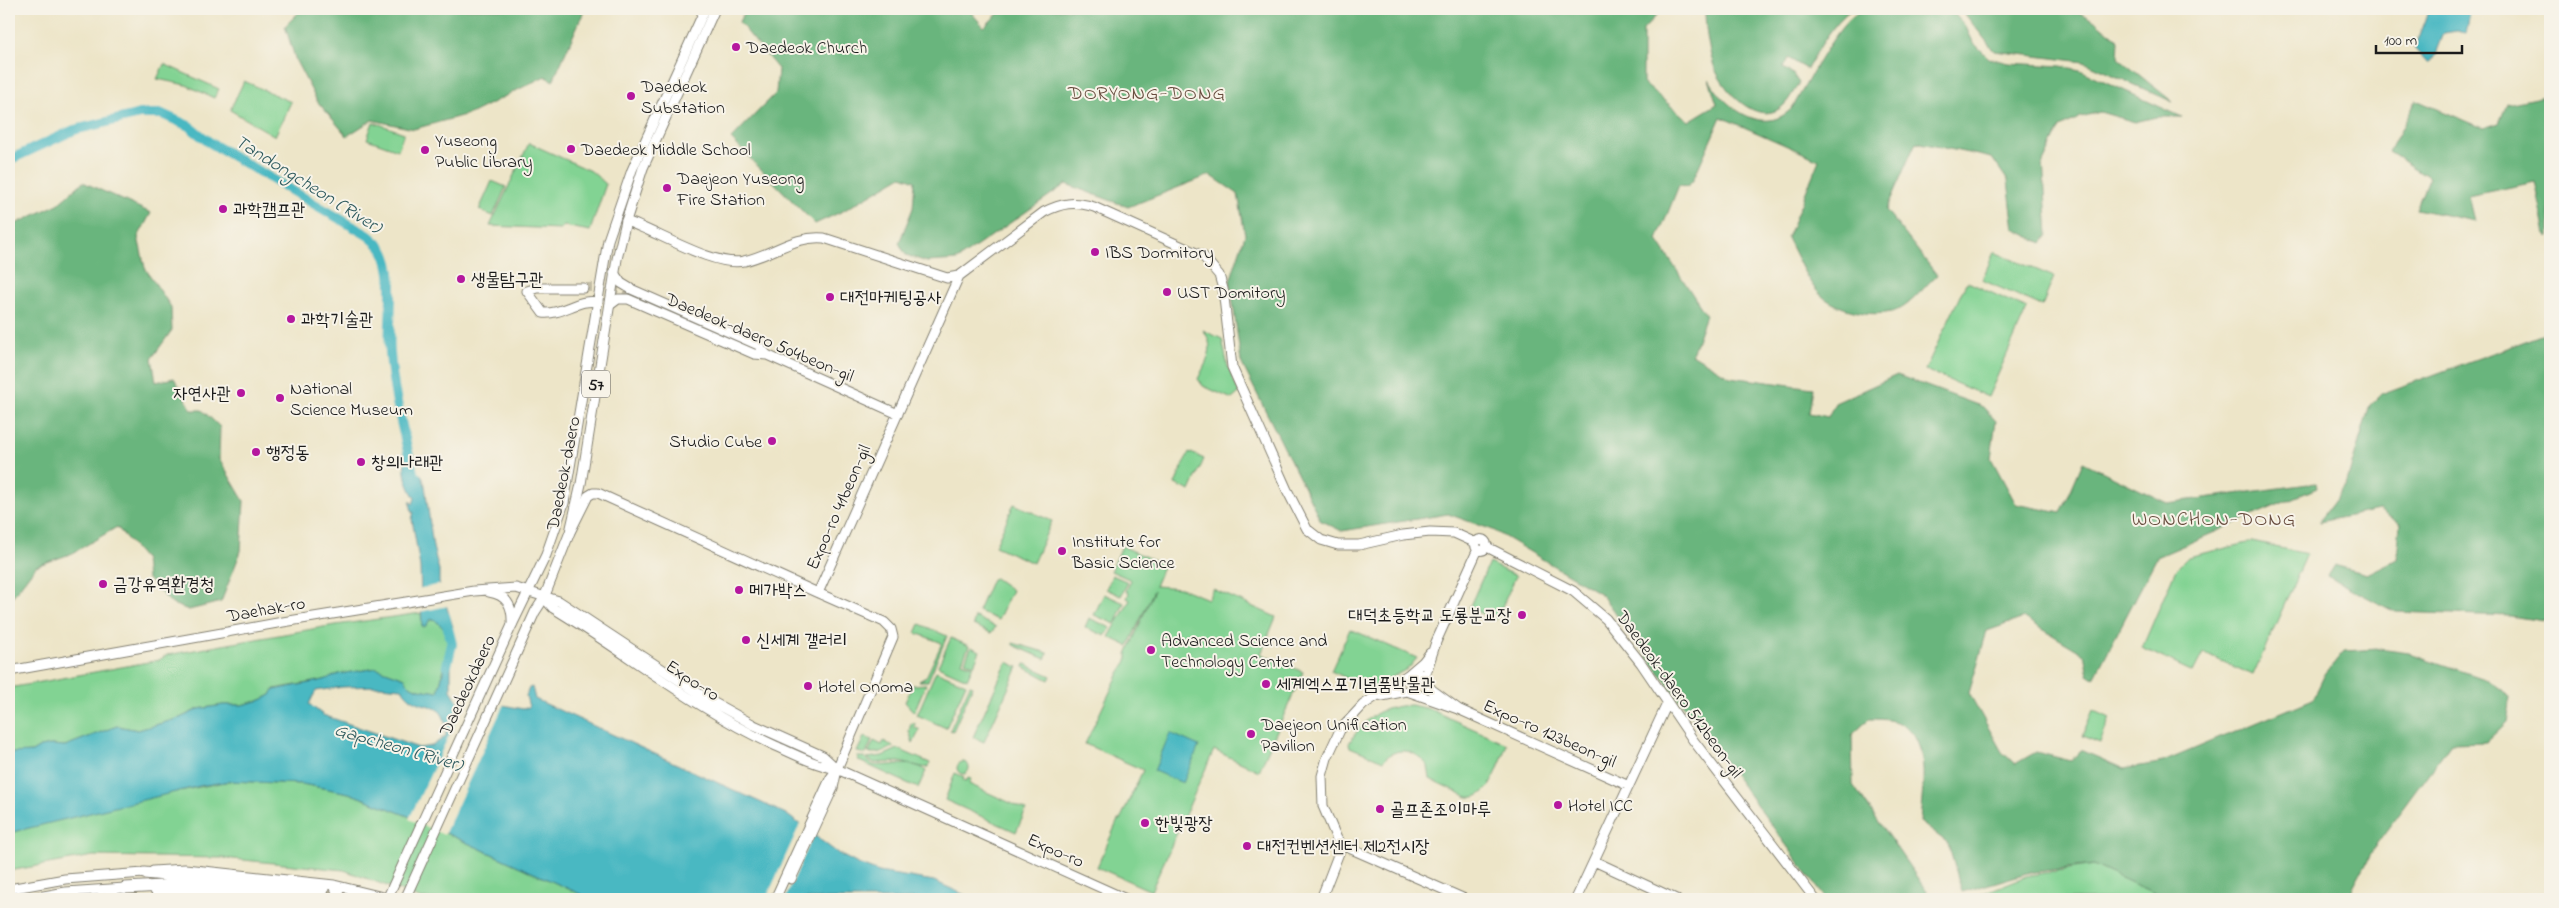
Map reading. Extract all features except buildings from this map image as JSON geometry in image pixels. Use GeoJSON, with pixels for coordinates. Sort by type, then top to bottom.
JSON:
{"type":"FeatureCollection","features":[{"type":"Feature","properties":{"kind":"highway"},"geometry":{"type":"LineString","coordinates":[[144,873],[322,894]]}},
{"type":"Feature","properties":{"kind":"highway"},"geometry":{"type":"LineString","coordinates":[[125,888],[181,885],[322,894]]}},
{"type":"Feature","properties":{"kind":"street","name":"Daedeok-daero"},"geometry":{"type":"LineString","coordinates":[[523,605],[551,542],[564,503],[608,240],[630,176],[705,9]]}},
{"type":"Feature","properties":{"kind":"street","name":"Daedeok-daero"},"geometry":{"type":"LineString","coordinates":[[406,897],[535,612],[544,598],[570,532],[581,484],[614,273],[626,221],[644,168],[715,9]]}},
{"type":"Feature","properties":{"kind":"street","name":"Daedeok-daero 512beon-gil"},"geometry":{"type":"LineString","coordinates":[[959,276],[1044,212],[1059,204],[1076,202],[1122,219],[1203,256],[1219,275],[1223,289],[1232,367],[1287,490],[1307,529],[1321,540],[1338,545],[1359,545],[1403,535],[1430,532],[1454,533],[1573,591],[1606,619],[1641,662],[1667,704],[1815,899]]}},
{"type":"Feature","properties":{"kind":"street"},"geometry":{"type":"LineString","coordinates":[[626,221],[722,262],[743,261],[811,237],[824,238],[947,278],[959,276]]}},
{"type":"Feature","properties":{"kind":"street"},"geometry":{"type":"LineString","coordinates":[[614,273],[621,283],[672,313]]}},
{"type":"Feature","properties":{"kind":"street","name":"Expo-ro 41beon-gil"},"geometry":{"type":"LineString","coordinates":[[837,769],[890,646],[892,633],[889,625],[884,622],[818,593],[959,276]]}},
{"type":"Feature","properties":{"kind":"street"},"geometry":{"type":"LineString","coordinates":[[583,288],[546,288],[527,291],[543,313],[549,314],[590,300],[598,302]]}},
{"type":"Feature","properties":{"kind":"street","name":"Daedeok-daero 504beon-gil"},"geometry":{"type":"LineString","coordinates":[[610,305],[618,299],[628,299],[672,313],[898,414]]}},
{"type":"Feature","properties":{"kind":"street"},"geometry":{"type":"LineString","coordinates":[[570,532],[588,496],[598,493],[818,593]]}},
{"type":"Feature","properties":{"kind":"street"},"geometry":{"type":"LineString","coordinates":[[1465,899],[1342,846],[1337,839],[1323,806],[1322,776],[1327,758],[1338,733],[1348,718],[1423,662],[1436,642],[1480,546]]}},
{"type":"Feature","properties":{"kind":"street","name":"Daehak-ro"},"geometry":{"type":"LineString","coordinates":[[9,671],[26,666],[474,591],[505,588],[530,592]]}},
{"type":"Feature","properties":{"kind":"street"},"geometry":{"type":"LineString","coordinates":[[474,591],[491,592],[508,600],[513,614],[512,625]]}},
{"type":"Feature","properties":{"kind":"street","name":"Expo-ro"},"geometry":{"type":"LineString","coordinates":[[530,592],[544,598],[559,601],[709,700],[754,725],[823,756],[837,769],[1126,899]]}},
{"type":"Feature","properties":{"kind":"street","name":"Daedeokdaero"},"geometry":{"type":"LineString","coordinates":[[389,896],[512,625],[523,605]]}},
{"type":"Feature","properties":{"kind":"street"},"geometry":{"type":"LineString","coordinates":[[1377,697],[1423,689],[1436,642]]}},
{"type":"Feature","properties":{"kind":"street"},"geometry":{"type":"LineString","coordinates":[[1416,672],[1458,708],[1411,692],[1404,682],[1408,675],[1416,672]]}},
{"type":"Feature","properties":{"kind":"street","name":"Expo-ro 123beon-gil"},"geometry":{"type":"LineString","coordinates":[[1576,899],[1667,704]]}},
{"type":"Feature","properties":{"kind":"street","name":"Expo-ro 123beon-gil"},"geometry":{"type":"LineString","coordinates":[[1458,708],[1629,786]]}},
{"type":"Feature","properties":{"kind":"street"},"geometry":{"type":"LineString","coordinates":[[782,899],[837,769]]}},
{"type":"Feature","properties":{"kind":"street"},"geometry":{"type":"LineString","coordinates":[[775,899],[830,786]]}},
{"type":"Feature","properties":{"kind":"street"},"geometry":{"type":"LineString","coordinates":[[1321,899],[1342,846]]}},
{"type":"Feature","properties":{"kind":"street"},"geometry":{"type":"LineString","coordinates":[[1594,861],[1676,899]]}},
{"type":"Feature","properties":{"kind":"street"},"geometry":{"type":"LineString","coordinates":[[9,889],[66,879],[144,873],[166,868],[334,885],[389,896]]}},
{"type":"Feature","properties":{"kind":"street"},"geometry":{"type":"LineString","coordinates":[[334,885],[337,890],[337,899]]}},
{"type":"Feature","properties":{"kind":"street"},"geometry":{"type":"LineString","coordinates":[[27,899],[66,892],[125,888],[274,899]]}},
{"type":"Feature","properties":{"kind":"green space"},"geometry":{"type":"Polygon","coordinates":[[[1892,7],[1950,9],[1966,27],[1973,42],[1989,58],[2009,63],[2061,66],[2080,70],[2182,117],[2156,117],[2135,122],[2100,112],[2081,117],[2060,127],[2043,162],[2048,235],[2042,243],[2014,229],[2008,181],[1992,158],[1916,142],[1886,210],[1937,275],[1900,309],[1871,314],[1840,307],[1823,297],[1807,278],[1787,238],[1819,160],[1721,117],[1692,182],[1687,186],[1679,185],[1657,240],[1706,315],[1692,354],[1730,377],[1813,388],[1809,413],[1828,417],[1835,403],[1897,375],[1983,407],[1996,421],[1991,458],[2016,504],[2061,513],[2083,462],[2167,503],[2316,483],[2317,488],[2157,557],[2094,678],[2088,674],[2084,654],[2024,618],[1987,631],[1969,693],[2002,752],[2015,764],[2036,752],[2071,761],[2081,750],[2124,769],[2163,762],[2313,699],[2325,674],[2344,651],[2379,649],[2409,653],[2488,680],[2511,696],[2507,722],[2486,742],[2451,743],[2377,843],[2347,899],[2167,899],[2093,865],[2027,873],[1962,892],[1948,843],[1920,822],[1923,764],[1915,737],[1906,727],[1893,721],[1869,719],[1852,735],[1853,785],[1932,899],[1826,899],[1601,594],[1493,530],[1448,514],[1342,531],[1321,521],[1241,362],[1230,281],[1245,235],[1238,194],[1210,175],[1128,207],[1066,184],[957,260],[927,262],[906,255],[899,243],[913,208],[915,181],[902,176],[843,211],[815,224],[731,139],[776,93],[778,69],[739,22],[745,9],[968,9],[984,27],[1003,9],[1662,9],[1643,30],[1643,83],[1689,121],[1717,104],[1709,79],[1724,100],[1746,115],[1757,119],[1769,120],[1781,117],[1792,108],[1842,27],[1861,11],[1892,7]]]}},
{"type":"Feature","properties":{"kind":"green space"},"geometry":{"type":"Polygon","coordinates":[[[302,9],[585,9],[553,81],[545,76],[472,113],[414,129],[372,120],[347,136],[317,101],[296,61],[285,26],[302,9]]]}},
{"type":"Feature","properties":{"kind":"green space"},"geometry":{"type":"Polygon","coordinates":[[[1705,9],[1852,9],[1832,29],[1807,69],[1788,58],[1783,68],[1792,73],[1799,83],[1784,105],[1774,111],[1763,113],[1742,104],[1718,75],[1714,66],[1706,30],[1705,9]]]}},
{"type":"Feature","properties":{"kind":"green space"},"geometry":{"type":"Polygon","coordinates":[[[1961,9],[2072,9],[2095,21],[2119,40],[2118,58],[2173,102],[2084,62],[1994,51],[1961,9]]]}},
{"type":"Feature","properties":{"kind":"green space"},"geometry":{"type":"Polygon","coordinates":[[[164,64],[219,89],[214,98],[186,85],[157,79],[164,64]]]}},
{"type":"Feature","properties":{"kind":"green space"},"geometry":{"type":"Polygon","coordinates":[[[244,81],[291,102],[275,136],[230,110],[244,81]]]}},
{"type":"Feature","properties":{"kind":"green space"},"geometry":{"type":"Polygon","coordinates":[[[2550,95],[2550,236],[2546,234],[2535,182],[2468,196],[2474,221],[2416,209],[2429,177],[2389,152],[2416,100],[2483,128],[2499,123],[2507,104],[2550,95]]]}},
{"type":"Feature","properties":{"kind":"green space"},"geometry":{"type":"Polygon","coordinates":[[[373,122],[404,133],[398,150],[367,139],[373,122]]]}},
{"type":"Feature","properties":{"kind":"green space"},"geometry":{"type":"Polygon","coordinates":[[[529,143],[591,171],[606,184],[590,231],[564,226],[560,229],[490,226],[529,143]]]}},
{"type":"Feature","properties":{"kind":"green space"},"geometry":{"type":"Polygon","coordinates":[[[492,181],[506,187],[493,216],[479,210],[492,181]]]}},
{"type":"Feature","properties":{"kind":"green space"},"geometry":{"type":"Polygon","coordinates":[[[83,182],[151,213],[138,237],[145,268],[171,307],[172,330],[152,358],[156,382],[174,378],[192,410],[202,410],[220,427],[219,459],[244,501],[241,551],[221,602],[189,610],[172,604],[147,578],[145,560],[117,527],[73,553],[36,566],[9,601],[9,227],[58,204],[83,182]]]}},
{"type":"Feature","properties":{"kind":"green space"},"geometry":{"type":"Polygon","coordinates":[[[1994,252],[2054,277],[2042,306],[1982,280],[1994,252]]]}},
{"type":"Feature","properties":{"kind":"green space"},"geometry":{"type":"Polygon","coordinates":[[[1968,282],[2027,309],[1988,397],[1925,370],[1968,282]]]}},
{"type":"Feature","properties":{"kind":"green space"},"geometry":{"type":"Polygon","coordinates":[[[1203,330],[1222,339],[1228,367],[1239,393],[1232,399],[1203,386],[1198,379],[1207,361],[1210,349],[1203,330]]]}},
{"type":"Feature","properties":{"kind":"green space"},"geometry":{"type":"Polygon","coordinates":[[[2550,332],[2550,622],[2510,616],[2395,612],[2327,576],[2334,565],[2367,574],[2397,559],[2400,524],[2379,510],[2319,522],[2346,485],[2370,405],[2381,394],[2550,332]]]}},
{"type":"Feature","properties":{"kind":"green space"},"geometry":{"type":"Polygon","coordinates":[[[1189,452],[1204,459],[1190,491],[1175,484],[1189,452]]]}},
{"type":"Feature","properties":{"kind":"green space"},"geometry":{"type":"Polygon","coordinates":[[[1014,504],[1052,521],[1033,563],[995,546],[1014,504]]]}},
{"type":"Feature","properties":{"kind":"green space"},"geometry":{"type":"Polygon","coordinates":[[[2252,542],[2307,554],[2253,675],[2203,653],[2193,672],[2142,648],[2176,569],[2188,557],[2252,542]]]}},
{"type":"Feature","properties":{"kind":"green space"},"geometry":{"type":"Polygon","coordinates":[[[1122,546],[1164,565],[1155,586],[1181,588],[1208,599],[1213,589],[1276,617],[1261,654],[1303,672],[1259,771],[1214,750],[1151,891],[1097,867],[1143,770],[1085,744],[1119,673],[1127,661],[1127,654],[1154,590],[1128,646],[1109,637],[1130,600],[1127,598],[1129,593],[1126,591],[1131,580],[1111,571],[1122,546]]]}},
{"type":"Feature","properties":{"kind":"green space"},"geometry":{"type":"Polygon","coordinates":[[[1489,563],[1516,576],[1496,620],[1469,608],[1489,563]]]}},
{"type":"Feature","properties":{"kind":"green space"},"geometry":{"type":"Polygon","coordinates":[[[1112,575],[1128,582],[1121,596],[1106,589],[1112,575]]]}},
{"type":"Feature","properties":{"kind":"green space"},"geometry":{"type":"Polygon","coordinates":[[[995,578],[1012,590],[998,620],[978,611],[992,579],[995,578]]]}},
{"type":"Feature","properties":{"kind":"green space"},"geometry":{"type":"Polygon","coordinates":[[[1104,594],[1124,603],[1115,624],[1094,615],[1104,594]]]}},
{"type":"Feature","properties":{"kind":"green space"},"geometry":{"type":"Polygon","coordinates":[[[421,613],[422,626],[434,619],[447,628],[448,653],[438,692],[414,687],[405,678],[377,668],[339,674],[324,680],[274,689],[271,695],[261,700],[242,705],[223,705],[198,709],[180,718],[138,730],[117,726],[65,746],[51,745],[40,747],[32,752],[9,754],[9,688],[159,660],[167,655],[329,626],[421,613]]]}},
{"type":"Feature","properties":{"kind":"green space"},"geometry":{"type":"Polygon","coordinates":[[[975,617],[996,627],[991,633],[973,625],[975,617]]]}},
{"type":"Feature","properties":{"kind":"green space"},"geometry":{"type":"Polygon","coordinates":[[[1089,618],[1111,628],[1105,636],[1085,627],[1089,618]]]}},
{"type":"Feature","properties":{"kind":"green space"},"geometry":{"type":"Polygon","coordinates":[[[920,624],[947,636],[928,681],[919,681],[926,677],[942,643],[916,633],[920,624]]]}},
{"type":"Feature","properties":{"kind":"green space"},"geometry":{"type":"Polygon","coordinates":[[[1350,629],[1417,658],[1409,668],[1370,689],[1331,671],[1350,629]]]}},
{"type":"Feature","properties":{"kind":"green space"},"geometry":{"type":"Polygon","coordinates":[[[951,638],[969,646],[962,662],[973,666],[967,679],[938,666],[951,638]]]}},
{"type":"Feature","properties":{"kind":"green space"},"geometry":{"type":"Polygon","coordinates":[[[1013,643],[1048,653],[1045,659],[1013,645],[1013,643]]]}},
{"type":"Feature","properties":{"kind":"green space"},"geometry":{"type":"Polygon","coordinates":[[[971,647],[980,651],[974,665],[965,661],[971,647]]]}},
{"type":"Feature","properties":{"kind":"green space"},"geometry":{"type":"Polygon","coordinates":[[[1007,662],[1018,667],[984,742],[973,737],[1007,662]]]}},
{"type":"Feature","properties":{"kind":"green space"},"geometry":{"type":"Polygon","coordinates":[[[1025,664],[1051,676],[1049,680],[1024,667],[1025,664]]]}},
{"type":"Feature","properties":{"kind":"green space"},"geometry":{"type":"Polygon","coordinates":[[[936,671],[966,684],[946,728],[917,715],[936,671]]]}},
{"type":"Feature","properties":{"kind":"green space"},"geometry":{"type":"Polygon","coordinates":[[[926,684],[914,712],[905,702],[913,685],[926,684]]]}},
{"type":"Feature","properties":{"kind":"green space"},"geometry":{"type":"Polygon","coordinates":[[[970,685],[973,686],[953,731],[950,730],[970,685]]]}},
{"type":"Feature","properties":{"kind":"green space","name":"골프존조이마루"},"geometry":{"type":"Polygon","coordinates":[[[1411,705],[1429,709],[1507,744],[1494,778],[1483,793],[1476,797],[1468,797],[1430,779],[1428,766],[1423,760],[1412,753],[1400,751],[1388,756],[1383,761],[1350,747],[1349,743],[1362,726],[1375,715],[1390,708],[1411,705]]]}},
{"type":"Feature","properties":{"kind":"green space"},"geometry":{"type":"Polygon","coordinates":[[[2093,710],[2110,718],[2100,743],[2082,736],[2093,710]]]}},
{"type":"Feature","properties":{"kind":"green space"},"geometry":{"type":"Polygon","coordinates":[[[911,723],[915,723],[914,727],[920,730],[913,743],[909,731],[911,723]]]}},
{"type":"Feature","properties":{"kind":"green space"},"geometry":{"type":"Polygon","coordinates":[[[864,737],[872,740],[866,754],[857,752],[864,737]]]}},
{"type":"Feature","properties":{"kind":"green space"},"geometry":{"type":"Polygon","coordinates":[[[874,741],[882,745],[884,741],[894,747],[878,753],[868,753],[874,741]]]}},
{"type":"Feature","properties":{"kind":"green space"},"geometry":{"type":"Polygon","coordinates":[[[898,749],[930,763],[927,768],[899,762],[874,763],[867,758],[882,756],[898,749]]]}},
{"type":"Feature","properties":{"kind":"green space"},"geometry":{"type":"Polygon","coordinates":[[[857,757],[864,757],[873,765],[908,764],[921,767],[926,771],[918,788],[859,761],[857,757]]]}},
{"type":"Feature","properties":{"kind":"green space"},"geometry":{"type":"Polygon","coordinates":[[[963,762],[969,768],[963,774],[957,768],[963,762]]]}},
{"type":"Feature","properties":{"kind":"green space"},"geometry":{"type":"Polygon","coordinates":[[[955,773],[964,777],[963,780],[971,779],[969,784],[1026,810],[1016,832],[945,800],[955,773]]]}},
{"type":"Feature","properties":{"kind":"green space"},"geometry":{"type":"Polygon","coordinates":[[[230,781],[302,784],[349,793],[408,816],[591,899],[422,899],[344,870],[223,858],[93,856],[9,871],[9,833],[144,798],[230,781]]]}},
{"type":"Feature","properties":{"kind":"green space"},"geometry":{"type":"Polygon","coordinates":[[[2093,865],[2167,899],[1977,899],[1979,895],[2026,876],[2093,865]]]}},
{"type":"Feature","properties":{"kind":"water"},"geometry":{"type":"Polygon","coordinates":[[[2429,9],[2471,9],[2466,33],[2457,31],[2444,33],[2436,54],[2428,64],[2414,48],[2429,9]]]}},
{"type":"Feature","properties":{"kind":"water"},"geometry":{"type":"Polygon","coordinates":[[[405,460],[417,462],[425,485],[433,547],[439,570],[439,582],[453,627],[442,627],[434,619],[422,627],[420,567],[412,519],[414,512],[412,513],[410,501],[413,504],[415,498],[407,480],[405,460]]]}},
{"type":"Feature","properties":{"kind":"water","name":"Gapcheon (River)"},"geometry":{"type":"Polygon","coordinates":[[[448,653],[451,654],[451,690],[459,703],[483,701],[523,709],[529,707],[526,696],[529,688],[532,687],[535,699],[786,814],[839,854],[858,864],[879,872],[934,881],[974,899],[591,899],[408,816],[349,793],[302,784],[230,781],[200,786],[9,833],[10,753],[32,752],[40,747],[51,745],[65,746],[117,726],[138,730],[180,718],[199,709],[223,705],[242,705],[261,700],[271,695],[274,690],[324,680],[339,674],[377,668],[405,678],[414,687],[438,692],[448,653]],[[380,686],[343,687],[316,691],[309,704],[323,715],[419,748],[432,746],[446,736],[442,714],[437,709],[415,701],[402,688],[380,686]]]}},
{"type":"Feature","properties":{"kind":"water"},"geometry":{"type":"Polygon","coordinates":[[[1170,733],[1199,746],[1183,783],[1154,771],[1170,733]]]}},
{"type":"Feature","properties":{"kind":"pier"},"geometry":{"type":"Polygon","coordinates":[[[406,457],[419,461],[425,477],[402,461],[406,457]]]}},
{"type":"Feature","properties":{"kind":"pier"},"geometry":{"type":"Polygon","coordinates":[[[442,584],[448,606],[419,612],[417,589],[442,584]]]}},
{"type":"Feature","properties":{"kind":"pier"},"geometry":{"type":"Polygon","coordinates":[[[483,699],[505,702],[444,835],[409,819],[466,700],[483,699]]]}},
{"type":"Feature","properties":{"kind":"pier"},"geometry":{"type":"Polygon","coordinates":[[[801,822],[817,833],[814,834],[785,899],[766,899],[801,822]]]}},
{"type":"Feature","properties":{"kind":"waterway","name":"Tandongcheon (River)"},"geometry":{"type":"LineString","coordinates":[[9,160],[74,130],[140,114],[162,114],[189,126],[209,142],[369,236],[383,250],[390,273],[389,341],[391,368],[413,473]]}},
{"type":"Feature","properties":{"kind":"waterway","name":"Tandongcheon (River)"},"geometry":{"type":"LineString","coordinates":[[445,616],[452,644],[447,665]]}},
{"type":"Feature","properties":{"kind":"tunnel"},"geometry":{"type":"LineString","coordinates":[[583,288],[594,287],[623,292],[661,309]]}},
{"type":"Feature","properties":{"kind":"tunnel"},"geometry":{"type":"LineString","coordinates":[[323,890],[364,896]]}},
{"type":"Feature","properties":{"kind":"place","name":"Daedeok Church"},"geometry":{"type":"Point","coordinates":[736,47]}},
{"type":"Feature","properties":{"kind":"place","name":"Daedeok Substation"},"geometry":{"type":"Point","coordinates":[631,96]}},
{"type":"Feature","properties":{"kind":"place","name":"Daedeok Middle School"},"geometry":{"type":"Point","coordinates":[571,149]}},
{"type":"Feature","properties":{"kind":"place","name":"Yuseong Public Library"},"geometry":{"type":"Point","coordinates":[425,150]}},
{"type":"Feature","properties":{"kind":"place","name":"Daejeon Yuseong Fire Station"},"geometry":{"type":"Point","coordinates":[667,188]}},
{"type":"Feature","properties":{"kind":"place","name":"과학캠프관"},"geometry":{"type":"Point","coordinates":[223,209]}},
{"type":"Feature","properties":{"kind":"place","name":"IBS Dormitory"},"geometry":{"type":"Point","coordinates":[1095,252]}},
{"type":"Feature","properties":{"kind":"place","name":"생물탐구관"},"geometry":{"type":"Point","coordinates":[461,279]}},
{"type":"Feature","properties":{"kind":"place","name":"UST Domitory"},"geometry":{"type":"Point","coordinates":[1167,292]}},
{"type":"Feature","properties":{"kind":"place","name":"대전마케팅공사"},"geometry":{"type":"Point","coordinates":[830,297]}},
{"type":"Feature","properties":{"kind":"place","name":"과학기술관"},"geometry":{"type":"Point","coordinates":[291,319]}},
{"type":"Feature","properties":{"kind":"place","name":"자연사관"},"geometry":{"type":"Point","coordinates":[241,393]}},
{"type":"Feature","properties":{"kind":"place","name":"National Science Museum"},"geometry":{"type":"Point","coordinates":[280,398]}},
{"type":"Feature","properties":{"kind":"place","name":"Studio Cube"},"geometry":{"type":"Point","coordinates":[772,441]}},
{"type":"Feature","properties":{"kind":"place","name":"행정동"},"geometry":{"type":"Point","coordinates":[256,452]}},
{"type":"Feature","properties":{"kind":"place","name":"창의나래관"},"geometry":{"type":"Point","coordinates":[361,462]}},
{"type":"Feature","properties":{"kind":"place","name":"Institute for Basic Science"},"geometry":{"type":"Point","coordinates":[1062,551]}},
{"type":"Feature","properties":{"kind":"place","name":"금강유역환경청"},"geometry":{"type":"Point","coordinates":[103,584]}},
{"type":"Feature","properties":{"kind":"place","name":"메가박스"},"geometry":{"type":"Point","coordinates":[739,590]}},
{"type":"Feature","properties":{"kind":"place","name":"대덕초등학교 도룡분교장"},"geometry":{"type":"Point","coordinates":[1522,615]}},
{"type":"Feature","properties":{"kind":"place","name":"신세계 갤러리"},"geometry":{"type":"Point","coordinates":[746,640]}},
{"type":"Feature","properties":{"kind":"place","name":"Advanced Science and Technology Center"},"geometry":{"type":"Point","coordinates":[1151,650]}},
{"type":"Feature","properties":{"kind":"place","name":"세계엑스포기념품박물관"},"geometry":{"type":"Point","coordinates":[1266,684]}},
{"type":"Feature","properties":{"kind":"place","name":"Hotel Onoma"},"geometry":{"type":"Point","coordinates":[808,686]}},
{"type":"Feature","properties":{"kind":"place","name":"Daejeon Unification Pavilion"},"geometry":{"type":"Point","coordinates":[1251,734]}},
{"type":"Feature","properties":{"kind":"place","name":"Hotel ICC"},"geometry":{"type":"Point","coordinates":[1558,805]}},
{"type":"Feature","properties":{"kind":"place","name":"골프존조이마루"},"geometry":{"type":"Point","coordinates":[1380,809]}},
{"type":"Feature","properties":{"kind":"place","name":"한빛광장"},"geometry":{"type":"Point","coordinates":[1145,823]}},
{"type":"Feature","properties":{"kind":"place","name":"대전컨벤션센터 제2전시장"},"geometry":{"type":"Point","coordinates":[1247,846]}},
{"type":"Feature","properties":{"kind":"district","name":"DORYONG-DONG"},"geometry":{"type":"Point","coordinates":[1147,92]}},
{"type":"Feature","properties":{"kind":"district","name":"WONCHON-DONG"},"geometry":{"type":"Point","coordinates":[2214,518]}}]}
